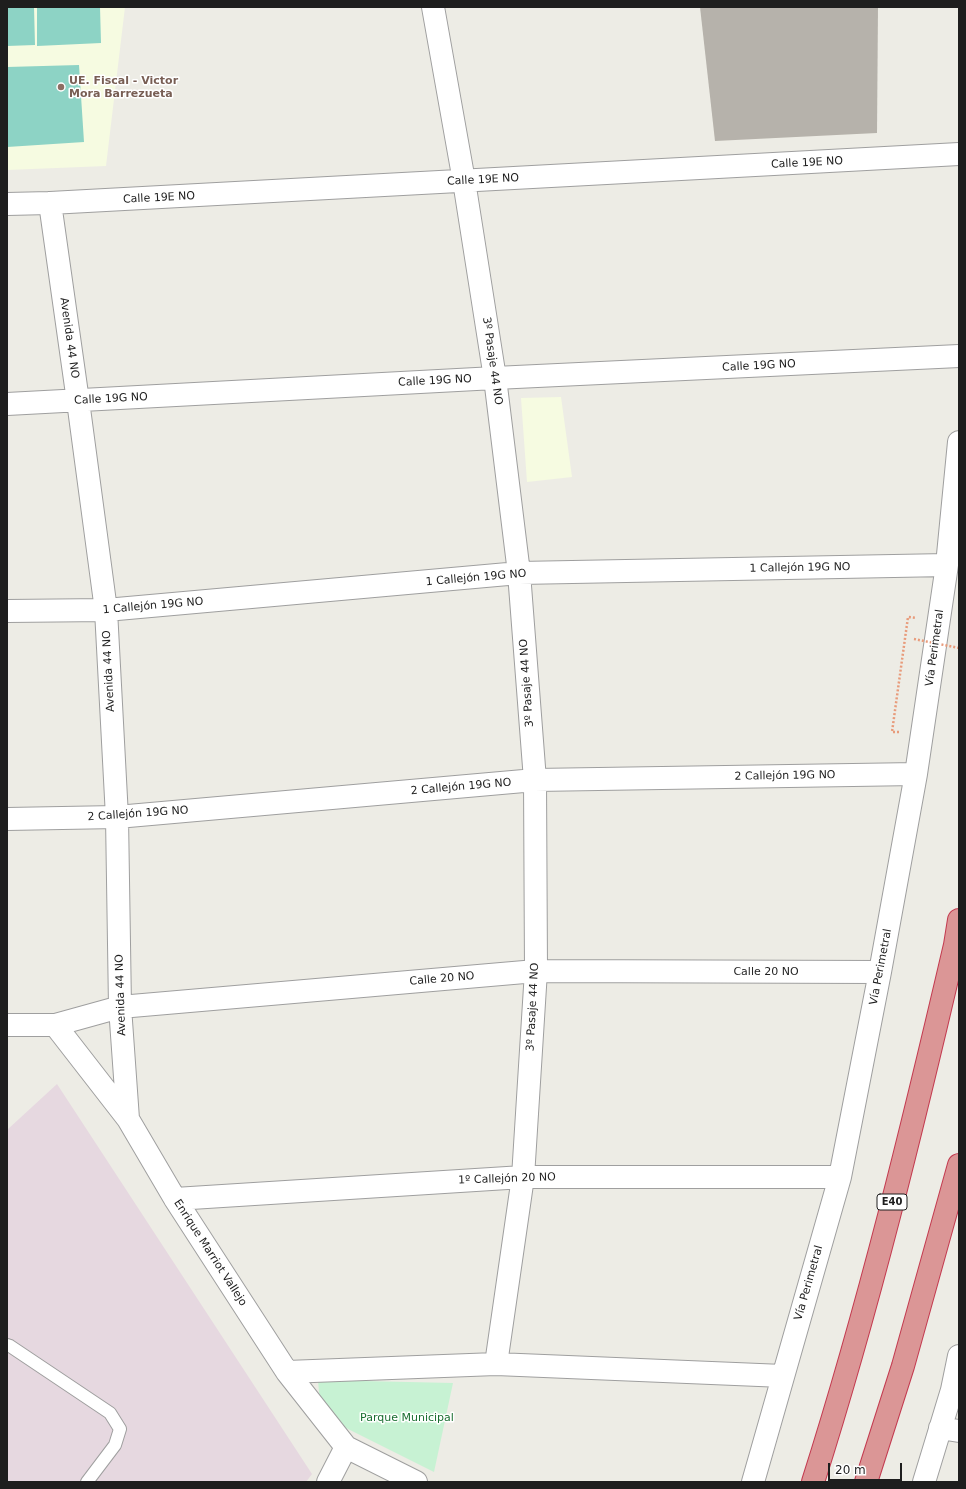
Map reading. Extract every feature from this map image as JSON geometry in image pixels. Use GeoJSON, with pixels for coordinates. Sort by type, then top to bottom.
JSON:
{"type":"FeatureCollection","features":[{"type":"Feature","properties":{"kind":"highway","name":"E40"},"geometry":{"type":"LineString","coordinates":[[813,1482],[841,1395],[917,1108],[955,945],[959,920]]}},
{"type":"Feature","properties":{"kind":"highway"},"geometry":{"type":"LineString","coordinates":[[866,1482],[903,1366],[959,1165]]}},
{"type":"Feature","properties":{"kind":"street","name":"3º Pasaje 44 NO"},"geometry":{"type":"LineString","coordinates":[[433,7],[464,181],[495,378],[519,574],[535,780],[536,971],[523,1177],[496,1364]]}},
{"type":"Feature","properties":{"kind":"street","name":"Calle 19E NO"},"geometry":{"type":"LineString","coordinates":[[7,204],[50,203],[959,154]]}},
{"type":"Feature","properties":{"kind":"street","name":"Avenida 44 NO"},"geometry":{"type":"LineString","coordinates":[[50,203],[106,610],[117,817],[120,1007],[128,1119]]}},
{"type":"Feature","properties":{"kind":"street","name":"Calle 19G NO"},"geometry":{"type":"LineString","coordinates":[[7,404],[495,378],[959,356]]}},
{"type":"Feature","properties":{"kind":"street","name":"Vía Perimetral"},"geometry":{"type":"LineString","coordinates":[[753,1482],[840,1177],[880,972],[916,774],[947,565],[959,442]]}},
{"type":"Feature","properties":{"kind":"street","name":"1 Callejón 19G NO"},"geometry":{"type":"LineString","coordinates":[[7,611],[106,610],[519,574],[947,565]]}},
{"type":"Feature","properties":{"kind":"street","name":"2 Callejón 19G NO"},"geometry":{"type":"LineString","coordinates":[[7,819],[117,817],[535,780],[916,774]]}},
{"type":"Feature","properties":{"kind":"street","name":"Calle 20 NO"},"geometry":{"type":"LineString","coordinates":[[7,1025],[55,1025],[120,1007],[536,971],[880,972]]}},
{"type":"Feature","properties":{"kind":"street","name":"Enrique Marriot Vallejo"},"geometry":{"type":"LineString","coordinates":[[55,1025],[128,1119],[175,1199],[287,1372],[346,1447]]}},
{"type":"Feature","properties":{"kind":"street","name":"1º Callejón 20 NO"},"geometry":{"type":"LineString","coordinates":[[175,1199],[523,1177],[840,1177]]}},
{"type":"Feature","properties":{"kind":"street"},"geometry":{"type":"LineString","coordinates":[[924,1482],[950,1430],[959,1356]]}},
{"type":"Feature","properties":{"kind":"street"},"geometry":{"type":"LineString","coordinates":[[287,1372],[496,1364],[783,1376]]}},
{"type":"Feature","properties":{"kind":"street"},"geometry":{"type":"LineString","coordinates":[[328,1482],[346,1447],[416,1482]]}},
{"type":"Feature","properties":{"kind":"lane"},"geometry":{"type":"LineString","coordinates":[[7,1345],[110,1413],[120,1429],[115,1445],[87,1482]]}},
{"type":"Feature","properties":{"kind":"path"},"geometry":{"type":"LineString","coordinates":[[914,639],[959,648]]}},
{"type":"Feature","properties":{"kind":"shaded area","name":"UE. Fiscal - Victor Mora Barrezueta"},"geometry":{"type":"Polygon","coordinates":[[[7,7],[125,7],[106,166],[7,170],[7,7]]]}},
{"type":"Feature","properties":{"kind":"shaded area"},"geometry":{"type":"Polygon","coordinates":[[[7,7],[34,7],[35,45],[7,46],[7,7]]]}},
{"type":"Feature","properties":{"kind":"shaded area"},"geometry":{"type":"Polygon","coordinates":[[[37,7],[100,7],[101,43],[37,46],[37,7]]]}},
{"type":"Feature","properties":{"kind":"shaded area"},"geometry":{"type":"Polygon","coordinates":[[[79,65],[84,142],[7,147],[7,67],[79,65]]]}},
{"type":"Feature","properties":{"kind":"shaded area"},"geometry":{"type":"Polygon","coordinates":[[[561,397],[572,477],[527,482],[521,398],[561,397]]]}},
{"type":"Feature","properties":{"kind":"shaded area"},"geometry":{"type":"Polygon","coordinates":[[[57,1084],[312,1474],[306,1482],[7,1482],[7,1130],[57,1084]]]}},
{"type":"Feature","properties":{"kind":"green space","name":"Parque Municipal"},"geometry":{"type":"Polygon","coordinates":[[[318,1380],[453,1383],[434,1472],[338,1424],[320,1404],[318,1380]]]}},
{"type":"Feature","properties":{"kind":"building"},"geometry":{"type":"Polygon","coordinates":[[[700,7],[878,7],[877,133],[715,141],[700,7]]]}},
{"type":"Feature","properties":{"kind":"place","name":"UE. Fiscal - Victor Mora Barrezueta"},"geometry":{"type":"Point","coordinates":[61,87]}}]}
